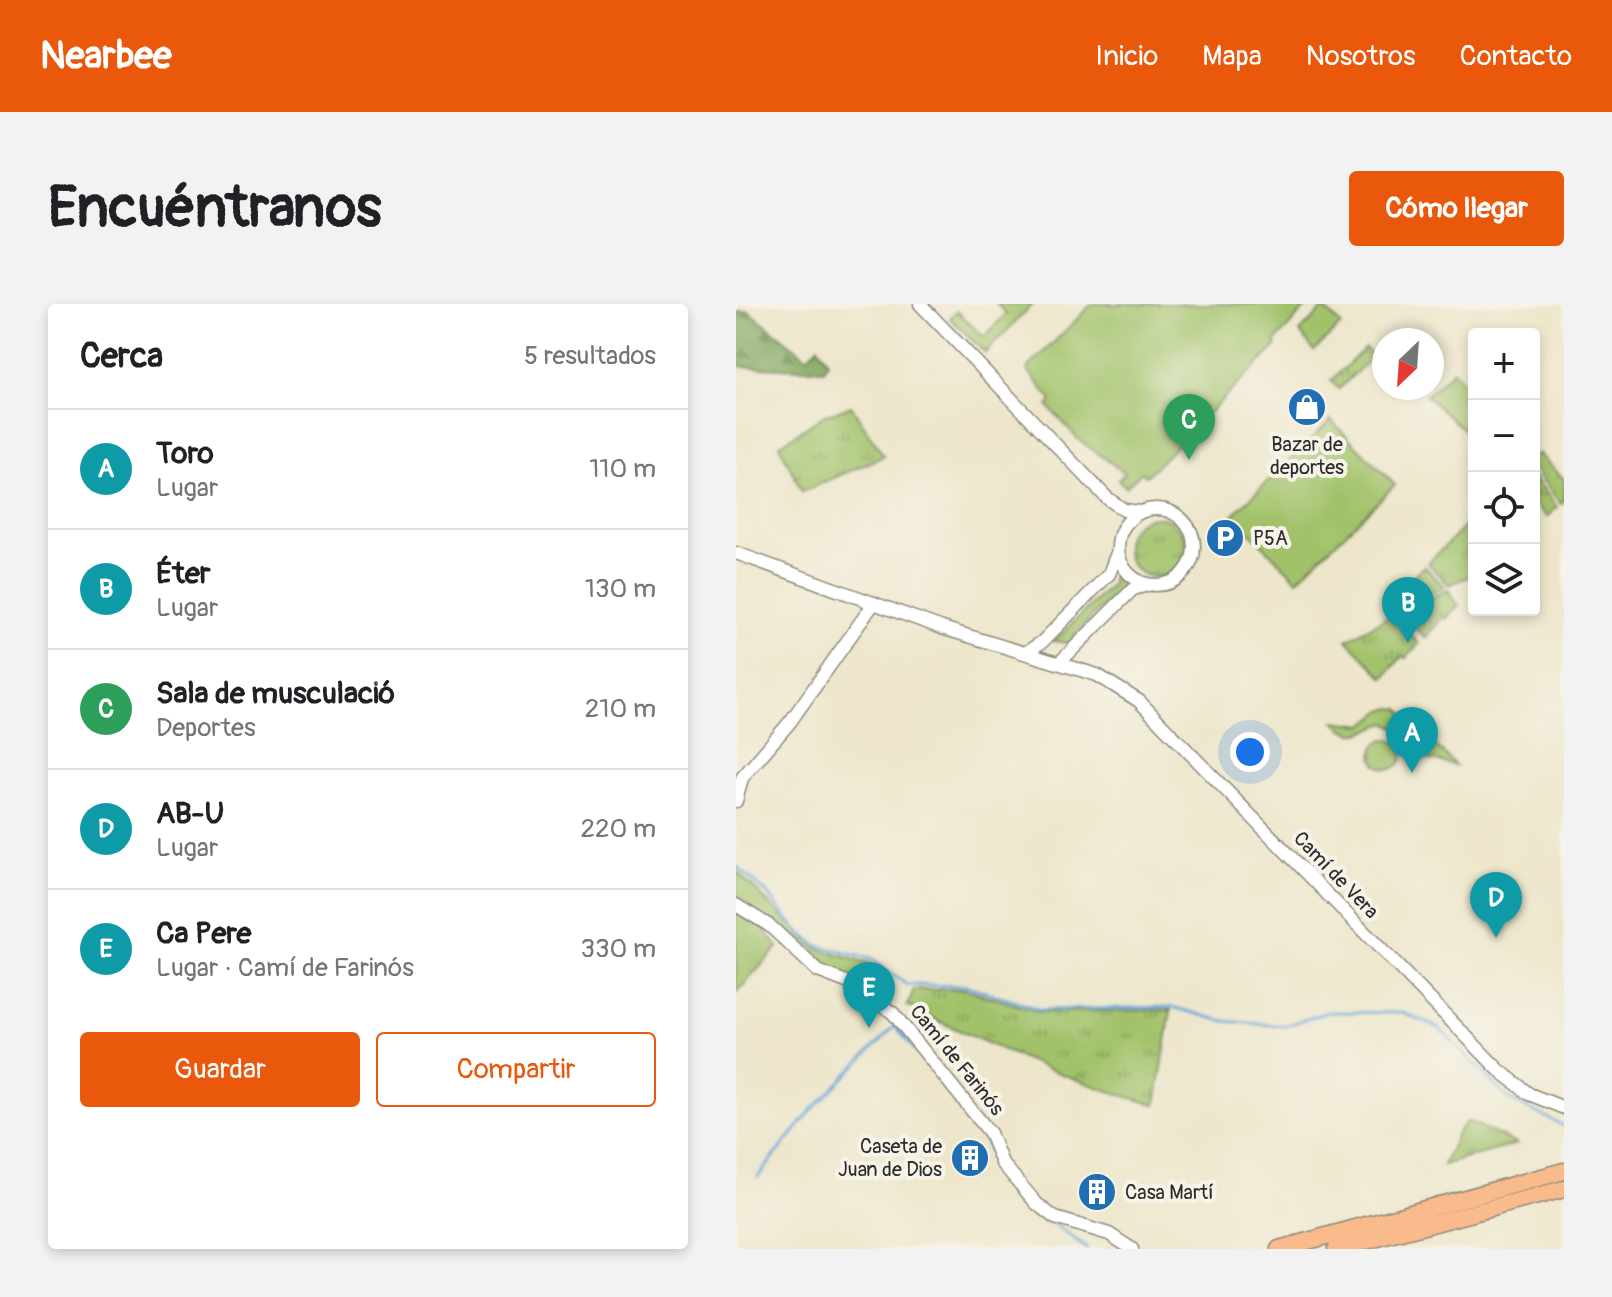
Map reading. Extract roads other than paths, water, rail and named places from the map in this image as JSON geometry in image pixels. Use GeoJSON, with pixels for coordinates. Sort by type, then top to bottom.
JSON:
{"type":"FeatureCollection","features":[{"type":"Feature","properties":{"kind":"highway"},"geometry":{"type":"LineString","coordinates":[[1279,1249],[1564,1171]]}},
{"type":"Feature","properties":{"kind":"highway"},"geometry":{"type":"LineString","coordinates":[[1336,1249],[1564,1189]]}},
{"type":"Feature","properties":{"kind":"highway"},"geometry":{"type":"LineString","coordinates":[[1377,1249],[1564,1200]]}},
{"type":"Feature","properties":{"kind":"street"},"geometry":{"type":"LineString","coordinates":[[914,304],[971,362],[982,368],[1107,498],[1124,510],[1140,512],[1159,509],[1175,514],[1192,537],[1192,557],[1182,574],[1164,583],[1133,589],[1073,648],[1054,661],[1042,642]]}},
{"type":"Feature","properties":{"kind":"street"},"geometry":{"type":"LineString","coordinates":[[914,304],[978,373],[1030,419]]}},
{"type":"Feature","properties":{"kind":"street"},"geometry":{"type":"LineString","coordinates":[[1025,653],[1042,642],[1113,569],[1118,544],[1117,516],[1107,498]]}},
{"type":"Feature","properties":{"kind":"street"},"geometry":{"type":"LineString","coordinates":[[1140,512],[1130,518],[1118,544],[1125,569],[1133,577],[1152,584]]}},
{"type":"Feature","properties":{"kind":"street","name":"Camí de Vera"},"geometry":{"type":"LineString","coordinates":[[736,553],[1121,686],[1498,1069],[1529,1094],[1564,1108]]}},
{"type":"Feature","properties":{"kind":"street"},"geometry":{"type":"LineString","coordinates":[[736,801],[742,778],[790,722],[874,603]]}},
{"type":"Feature","properties":{"kind":"street"},"geometry":{"type":"LineString","coordinates":[[1073,648],[1072,662],[1080,670]]}},
{"type":"Feature","properties":{"kind":"street","name":"Camí de Farinós"},"geometry":{"type":"LineString","coordinates":[[736,905],[770,926],[818,971],[854,985],[893,1013],[990,1133],[1002,1163],[1037,1204],[1055,1218],[1109,1234],[1132,1249]]}},
{"type":"Feature","properties":{"kind":"waterway"},"geometry":{"type":"LineString","coordinates":[[736,866],[768,894],[797,930],[817,945],[870,959],[907,985],[967,986],[1042,1010],[1172,1007],[1224,1021],[1284,1026],[1328,1012],[1403,1013],[1439,1028],[1510,1100],[1564,1126]]}},
{"type":"Feature","properties":{"kind":"waterway"},"geometry":{"type":"LineString","coordinates":[[758,1177],[811,1111],[895,1026],[915,1050]]}},
{"type":"Feature","properties":{"kind":"waterway"},"geometry":{"type":"LineString","coordinates":[[978,1127],[992,1156]]}},
{"type":"Feature","properties":{"kind":"waterway"},"geometry":{"type":"LineString","coordinates":[[1042,1215],[1087,1249]]}},
{"type":"Feature","properties":{"kind":"place","name":"Bazar de deportes"},"geometry":{"type":"Point","coordinates":[1307,407]}},
{"type":"Feature","properties":{"kind":"place","name":"Sala de musculació"},"geometry":{"type":"Point","coordinates":[1189,460]}},
{"type":"Feature","properties":{"kind":"place","name":"P5A"},"geometry":{"type":"Point","coordinates":[1225,538]}},
{"type":"Feature","properties":{"kind":"place","name":"Éter"},"geometry":{"type":"Point","coordinates":[1408,643]}},
{"type":"Feature","properties":{"kind":"place","name":"Toro"},"geometry":{"type":"Point","coordinates":[1412,773]}},
{"type":"Feature","properties":{"kind":"place","name":"AB-U"},"geometry":{"type":"Point","coordinates":[1496,938]}},
{"type":"Feature","properties":{"kind":"place","name":"Ca Pere"},"geometry":{"type":"Point","coordinates":[869,1028]}},
{"type":"Feature","properties":{"kind":"place","name":"Caseta de Juan de Dios"},"geometry":{"type":"Point","coordinates":[970,1158]}},
{"type":"Feature","properties":{"kind":"place","name":"Casa Martí"},"geometry":{"type":"Point","coordinates":[1097,1192]}}]}
